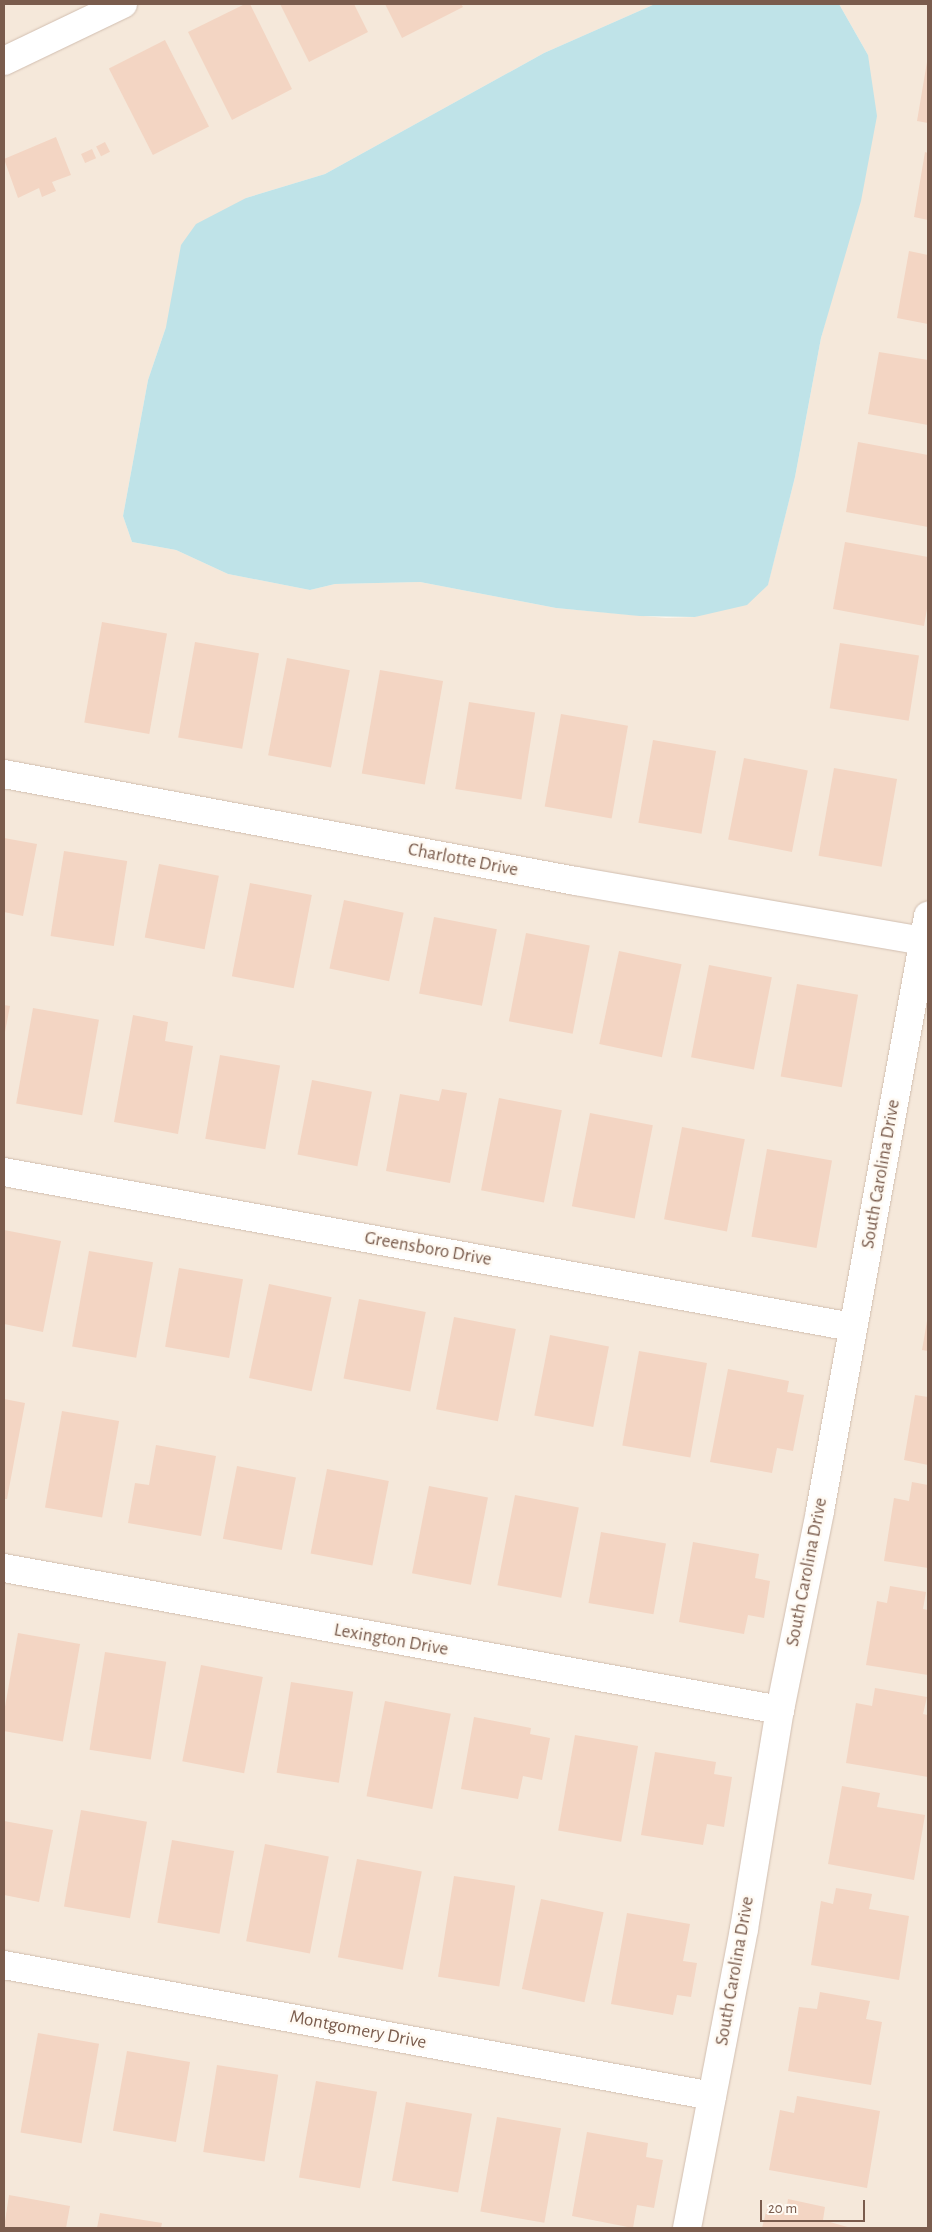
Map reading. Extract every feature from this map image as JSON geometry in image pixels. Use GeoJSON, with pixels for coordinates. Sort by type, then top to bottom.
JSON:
{"type":"FeatureCollection","features":[{"type":"Feature","properties":{"kind":"street"},"geometry":{"type":"LineString","coordinates":[[4,61],[123,4]]}},
{"type":"Feature","properties":{"kind":"street","name":"Charlotte Drive"},"geometry":{"type":"LineString","coordinates":[[4,774],[576,881],[926,929]]}},
{"type":"Feature","properties":{"kind":"street","name":"South Carolina Drive"},"geometry":{"type":"LineString","coordinates":[[687,2228],[780,1710],[820,1511],[926,929]]}},
{"type":"Feature","properties":{"kind":"street","name":"Greensboro Drive"},"geometry":{"type":"LineString","coordinates":[[4,1172],[852,1327]]}},
{"type":"Feature","properties":{"kind":"street","name":"Lexington Drive"},"geometry":{"type":"LineString","coordinates":[[4,1568],[780,1710]]}},
{"type":"Feature","properties":{"kind":"street","name":"Montgomery Drive"},"geometry":{"type":"LineString","coordinates":[[4,1964],[712,2096]]}},
{"type":"Feature","properties":{"kind":"shaded area"},"geometry":{"type":"Polygon","coordinates":[[[4,4],[655,4],[544,53],[325,174],[246,198],[166,327],[148,380],[123,516],[132,542],[176,550],[228,574],[310,590],[335,584],[420,582],[556,608],[666,618],[695,617],[768,584],[795,477],[821,338],[836,281],[868,55],[839,4],[928,4],[928,2228],[4,2228],[4,4]]]}},
{"type":"Feature","properties":{"kind":"water"},"geometry":{"type":"Polygon","coordinates":[[[655,4],[839,4],[868,55],[877,116],[861,201],[821,338],[795,477],[768,585],[747,605],[695,617],[639,616],[556,608],[420,582],[335,584],[310,590],[228,574],[176,550],[132,542],[123,516],[148,380],[166,327],[181,245],[196,224],[246,198],[325,174],[544,53],[655,4]]]}},
{"type":"Feature","properties":{"kind":"building"},"geometry":{"type":"Polygon","coordinates":[[[245,4],[250,4],[292,89],[232,120],[188,32],[245,4]]]}},
{"type":"Feature","properties":{"kind":"building"},"geometry":{"type":"Polygon","coordinates":[[[280,4],[354,4],[368,32],[309,62],[280,4]]]}},
{"type":"Feature","properties":{"kind":"building"},"geometry":{"type":"Polygon","coordinates":[[[385,4],[461,4],[463,7],[402,38],[385,4]]]}},
{"type":"Feature","properties":{"kind":"building"},"geometry":{"type":"Polygon","coordinates":[[[165,40],[209,126],[153,155],[109,69],[165,40]]]}},
{"type":"Feature","properties":{"kind":"building"},"geometry":{"type":"Polygon","coordinates":[[[928,62],[928,123],[917,121],[928,62]]]}},
{"type":"Feature","properties":{"kind":"building"},"geometry":{"type":"Polygon","coordinates":[[[56,137],[71,175],[52,182],[56,191],[42,197],[39,188],[18,198],[4,159],[56,137]]]}},
{"type":"Feature","properties":{"kind":"building"},"geometry":{"type":"Polygon","coordinates":[[[105,142],[110,152],[101,156],[96,147],[105,142]]]}},
{"type":"Feature","properties":{"kind":"building"},"geometry":{"type":"Polygon","coordinates":[[[92,149],[96,158],[85,163],[81,154],[92,149]]]}},
{"type":"Feature","properties":{"kind":"building"},"geometry":{"type":"Polygon","coordinates":[[[925,152],[928,153],[928,220],[914,217],[925,152]]]}},
{"type":"Feature","properties":{"kind":"building"},"geometry":{"type":"Polygon","coordinates":[[[909,251],[928,255],[928,324],[897,318],[909,251]]]}},
{"type":"Feature","properties":{"kind":"building"},"geometry":{"type":"Polygon","coordinates":[[[879,352],[928,360],[928,425],[868,414],[879,352]]]}},
{"type":"Feature","properties":{"kind":"building"},"geometry":{"type":"Polygon","coordinates":[[[858,442],[928,455],[928,527],[846,512],[858,442]]]}},
{"type":"Feature","properties":{"kind":"building"},"geometry":{"type":"Polygon","coordinates":[[[845,542],[928,557],[928,603],[924,626],[833,609],[845,542]]]}},
{"type":"Feature","properties":{"kind":"building"},"geometry":{"type":"Polygon","coordinates":[[[102,622],[167,633],[149,734],[84,722],[102,622]]]}},
{"type":"Feature","properties":{"kind":"building"},"geometry":{"type":"Polygon","coordinates":[[[195,642],[259,653],[242,749],[178,738],[195,642]]]}},
{"type":"Feature","properties":{"kind":"building"},"geometry":{"type":"Polygon","coordinates":[[[840,643],[919,656],[909,721],[830,708],[840,643]]]}},
{"type":"Feature","properties":{"kind":"building"},"geometry":{"type":"Polygon","coordinates":[[[287,658],[350,670],[331,767],[268,755],[287,658]]]}},
{"type":"Feature","properties":{"kind":"building"},"geometry":{"type":"Polygon","coordinates":[[[380,670],[443,681],[425,785],[362,773],[380,670]]]}},
{"type":"Feature","properties":{"kind":"building"},"geometry":{"type":"Polygon","coordinates":[[[469,702],[535,712],[521,799],[455,789],[469,702]]]}},
{"type":"Feature","properties":{"kind":"building"},"geometry":{"type":"Polygon","coordinates":[[[561,714],[628,726],[612,818],[545,807],[561,714]]]}},
{"type":"Feature","properties":{"kind":"building"},"geometry":{"type":"Polygon","coordinates":[[[653,740],[716,751],[701,834],[638,823],[653,740]]]}},
{"type":"Feature","properties":{"kind":"building"},"geometry":{"type":"Polygon","coordinates":[[[744,758],[808,770],[792,852],[728,839],[744,758]]]}},
{"type":"Feature","properties":{"kind":"building"},"geometry":{"type":"Polygon","coordinates":[[[834,768],[897,779],[882,867],[819,856],[834,768]]]}},
{"type":"Feature","properties":{"kind":"building"},"geometry":{"type":"Polygon","coordinates":[[[4,838],[37,844],[23,916],[4,912],[4,838]]]}},
{"type":"Feature","properties":{"kind":"building"},"geometry":{"type":"Polygon","coordinates":[[[64,851],[127,861],[114,946],[51,936],[64,851]]]}},
{"type":"Feature","properties":{"kind":"building"},"geometry":{"type":"Polygon","coordinates":[[[159,864],[219,876],[205,949],[145,938],[159,864]]]}},
{"type":"Feature","properties":{"kind":"building"},"geometry":{"type":"Polygon","coordinates":[[[250,883],[312,895],[294,988],[232,976],[250,883]]]}},
{"type":"Feature","properties":{"kind":"building"},"geometry":{"type":"Polygon","coordinates":[[[344,900],[404,913],[389,981],[329,968],[344,900]]]}},
{"type":"Feature","properties":{"kind":"building"},"geometry":{"type":"Polygon","coordinates":[[[434,917],[497,929],[482,1006],[419,994],[434,917]]]}},
{"type":"Feature","properties":{"kind":"building"},"geometry":{"type":"Polygon","coordinates":[[[526,933],[590,945],[573,1034],[509,1021],[526,933]]]}},
{"type":"Feature","properties":{"kind":"building"},"geometry":{"type":"Polygon","coordinates":[[[619,951],[682,964],[662,1057],[599,1044],[619,951]]]}},
{"type":"Feature","properties":{"kind":"building"},"geometry":{"type":"Polygon","coordinates":[[[709,965],[772,977],[754,1069],[691,1057],[709,965]]]}},
{"type":"Feature","properties":{"kind":"building"},"geometry":{"type":"Polygon","coordinates":[[[797,984],[858,995],[842,1087],[781,1077],[797,984]]]}},
{"type":"Feature","properties":{"kind":"building"},"geometry":{"type":"Polygon","coordinates":[[[4,1005],[10,1006],[5,1032],[4,1032],[4,1005]]]}},
{"type":"Feature","properties":{"kind":"building"},"geometry":{"type":"Polygon","coordinates":[[[33,1008],[99,1020],[82,1115],[16,1104],[33,1008]]]}},
{"type":"Feature","properties":{"kind":"building"},"geometry":{"type":"Polygon","coordinates":[[[133,1015],[168,1022],[165,1041],[193,1046],[178,1134],[114,1122],[133,1015]]]}},
{"type":"Feature","properties":{"kind":"building"},"geometry":{"type":"Polygon","coordinates":[[[220,1055],[280,1066],[265,1149],[205,1139],[220,1055]]]}},
{"type":"Feature","properties":{"kind":"building"},"geometry":{"type":"Polygon","coordinates":[[[312,1080],[372,1092],[357,1166],[297,1155],[312,1080]]]}},
{"type":"Feature","properties":{"kind":"building"},"geometry":{"type":"Polygon","coordinates":[[[442,1089],[467,1093],[450,1183],[386,1171],[400,1094],[439,1101],[442,1089]]]}},
{"type":"Feature","properties":{"kind":"building"},"geometry":{"type":"Polygon","coordinates":[[[499,1098],[562,1110],[544,1202],[481,1190],[499,1098]]]}},
{"type":"Feature","properties":{"kind":"building"},"geometry":{"type":"Polygon","coordinates":[[[590,1113],[653,1125],[635,1218],[572,1206],[590,1113]]]}},
{"type":"Feature","properties":{"kind":"building"},"geometry":{"type":"Polygon","coordinates":[[[682,1127],[745,1139],[727,1231],[664,1219],[682,1127]]]}},
{"type":"Feature","properties":{"kind":"building"},"geometry":{"type":"Polygon","coordinates":[[[767,1149],[832,1160],[817,1248],[752,1237],[767,1149]]]}},
{"type":"Feature","properties":{"kind":"building"},"geometry":{"type":"Polygon","coordinates":[[[4,1230],[61,1241],[43,1332],[4,1324],[4,1230]]]}},
{"type":"Feature","properties":{"kind":"building"},"geometry":{"type":"Polygon","coordinates":[[[89,1251],[153,1262],[136,1358],[72,1347],[89,1251]]]}},
{"type":"Feature","properties":{"kind":"building"},"geometry":{"type":"Polygon","coordinates":[[[179,1268],[243,1279],[229,1358],[165,1347],[179,1268]]]}},
{"type":"Feature","properties":{"kind":"building"},"geometry":{"type":"Polygon","coordinates":[[[269,1284],[332,1297],[312,1391],[249,1378],[269,1284]]]}},
{"type":"Feature","properties":{"kind":"building"},"geometry":{"type":"Polygon","coordinates":[[[359,1299],[426,1312],[410,1391],[344,1379],[359,1299]]]}},
{"type":"Feature","properties":{"kind":"building"},"geometry":{"type":"Polygon","coordinates":[[[454,1317],[516,1329],[498,1421],[436,1409],[454,1317]]]}},
{"type":"Feature","properties":{"kind":"building"},"geometry":{"type":"Polygon","coordinates":[[[928,1321],[928,1351],[922,1350],[928,1321]]]}},
{"type":"Feature","properties":{"kind":"building"},"geometry":{"type":"Polygon","coordinates":[[[550,1335],[609,1346],[593,1427],[534,1415],[550,1335]]]}},
{"type":"Feature","properties":{"kind":"building"},"geometry":{"type":"Polygon","coordinates":[[[639,1351],[707,1363],[690,1458],[622,1446],[639,1351]]]}},
{"type":"Feature","properties":{"kind":"building"},"geometry":{"type":"Polygon","coordinates":[[[728,1369],[789,1381],[787,1392],[804,1395],[793,1451],[777,1448],[772,1473],[710,1462],[728,1369]]]}},
{"type":"Feature","properties":{"kind":"building"},"geometry":{"type":"Polygon","coordinates":[[[915,1395],[928,1397],[928,1465],[904,1460],[915,1395]]]}},
{"type":"Feature","properties":{"kind":"building"},"geometry":{"type":"Polygon","coordinates":[[[4,1399],[25,1403],[7,1499],[4,1499],[4,1399]]]}},
{"type":"Feature","properties":{"kind":"building"},"geometry":{"type":"Polygon","coordinates":[[[62,1411],[119,1421],[102,1518],[45,1508],[62,1411]]]}},
{"type":"Feature","properties":{"kind":"building"},"geometry":{"type":"Polygon","coordinates":[[[156,1445],[216,1456],[201,1536],[128,1523],[135,1483],[149,1485],[156,1445]]]}},
{"type":"Feature","properties":{"kind":"building"},"geometry":{"type":"Polygon","coordinates":[[[237,1466],[296,1477],[282,1550],[223,1539],[237,1466]]]}},
{"type":"Feature","properties":{"kind":"building"},"geometry":{"type":"Polygon","coordinates":[[[327,1469],[389,1481],[372,1565],[311,1553],[327,1469]]]}},
{"type":"Feature","properties":{"kind":"building"},"geometry":{"type":"Polygon","coordinates":[[[912,1482],[928,1485],[928,1568],[884,1561],[894,1498],[909,1501],[912,1482]]]}},
{"type":"Feature","properties":{"kind":"building"},"geometry":{"type":"Polygon","coordinates":[[[429,1486],[488,1497],[471,1585],[412,1573],[429,1486]]]}},
{"type":"Feature","properties":{"kind":"building"},"geometry":{"type":"Polygon","coordinates":[[[515,1495],[579,1507],[561,1598],[497,1585],[515,1495]]]}},
{"type":"Feature","properties":{"kind":"building"},"geometry":{"type":"Polygon","coordinates":[[[601,1532],[666,1543],[653,1614],[588,1603],[601,1532]]]}},
{"type":"Feature","properties":{"kind":"building"},"geometry":{"type":"Polygon","coordinates":[[[693,1542],[759,1554],[755,1578],[770,1581],[764,1618],[748,1615],[744,1634],[679,1622],[693,1542]]]}},
{"type":"Feature","properties":{"kind":"building"},"geometry":{"type":"Polygon","coordinates":[[[890,1586],[926,1592],[923,1609],[928,1610],[928,1675],[866,1665],[877,1601],[887,1603],[890,1586]]]}},
{"type":"Feature","properties":{"kind":"building"},"geometry":{"type":"Polygon","coordinates":[[[18,1633],[80,1644],[63,1741],[4,1731],[4,1712],[18,1633]]]}},
{"type":"Feature","properties":{"kind":"building"},"geometry":{"type":"Polygon","coordinates":[[[105,1652],[166,1662],[151,1759],[90,1750],[105,1652]]]}},
{"type":"Feature","properties":{"kind":"building"},"geometry":{"type":"Polygon","coordinates":[[[201,1665],[263,1677],[244,1773],[182,1761],[201,1665]]]}},
{"type":"Feature","properties":{"kind":"building"},"geometry":{"type":"Polygon","coordinates":[[[291,1682],[353,1692],[339,1783],[277,1773],[291,1682]]]}},
{"type":"Feature","properties":{"kind":"building"},"geometry":{"type":"Polygon","coordinates":[[[875,1688],[927,1697],[923,1714],[928,1715],[928,1777],[846,1763],[856,1703],[872,1706],[875,1688]]]}},
{"type":"Feature","properties":{"kind":"building"},"geometry":{"type":"Polygon","coordinates":[[[385,1701],[451,1714],[432,1809],[366,1796],[385,1701]]]}},
{"type":"Feature","properties":{"kind":"building"},"geometry":{"type":"Polygon","coordinates":[[[474,1717],[531,1728],[530,1734],[550,1738],[542,1780],[523,1776],[518,1799],[461,1789],[474,1717]]]}},
{"type":"Feature","properties":{"kind":"building"},"geometry":{"type":"Polygon","coordinates":[[[575,1735],[638,1746],[621,1842],[558,1831],[575,1735]]]}},
{"type":"Feature","properties":{"kind":"building"},"geometry":{"type":"Polygon","coordinates":[[[655,1752],[716,1762],[714,1774],[732,1777],[724,1827],[707,1824],[703,1845],[641,1835],[655,1752]]]}},
{"type":"Feature","properties":{"kind":"building"},"geometry":{"type":"Polygon","coordinates":[[[842,1786],[880,1793],[877,1807],[925,1815],[914,1880],[828,1864],[842,1786]]]}},
{"type":"Feature","properties":{"kind":"building"},"geometry":{"type":"Polygon","coordinates":[[[81,1810],[147,1822],[130,1918],[64,1907],[81,1810]]]}},
{"type":"Feature","properties":{"kind":"building"},"geometry":{"type":"Polygon","coordinates":[[[4,1821],[53,1830],[39,1902],[4,1895],[4,1821]]]}},
{"type":"Feature","properties":{"kind":"building"},"geometry":{"type":"Polygon","coordinates":[[[172,1840],[234,1851],[219,1934],[157,1923],[172,1840]]]}},
{"type":"Feature","properties":{"kind":"building"},"geometry":{"type":"Polygon","coordinates":[[[265,1844],[329,1856],[310,1954],[246,1941],[265,1844]]]}},
{"type":"Feature","properties":{"kind":"building"},"geometry":{"type":"Polygon","coordinates":[[[357,1859],[422,1872],[403,1970],[338,1957],[357,1859]]]}},
{"type":"Feature","properties":{"kind":"building"},"geometry":{"type":"Polygon","coordinates":[[[454,1876],[515,1886],[499,1986],[438,1977],[454,1876]]]}},
{"type":"Feature","properties":{"kind":"building"},"geometry":{"type":"Polygon","coordinates":[[[836,1888],[872,1894],[869,1909],[909,1916],[899,1980],[811,1965],[821,1901],[833,1904],[836,1888]]]}},
{"type":"Feature","properties":{"kind":"building"},"geometry":{"type":"Polygon","coordinates":[[[541,1899],[604,1912],[584,2002],[522,1989],[541,1899]]]}},
{"type":"Feature","properties":{"kind":"building"},"geometry":{"type":"Polygon","coordinates":[[[627,1913],[690,1924],[683,1961],[697,1963],[691,1997],[677,1995],[673,2015],[611,2004],[627,1913]]]}},
{"type":"Feature","properties":{"kind":"building"},"geometry":{"type":"Polygon","coordinates":[[[820,1992],[870,2001],[866,2019],[882,2022],[871,2085],[788,2071],[799,2007],[817,2009],[820,1992]]]}},
{"type":"Feature","properties":{"kind":"building"},"geometry":{"type":"Polygon","coordinates":[[[38,2033],[99,2044],[82,2143],[20,2132],[38,2033]]]}},
{"type":"Feature","properties":{"kind":"building"},"geometry":{"type":"Polygon","coordinates":[[[127,2051],[190,2062],[176,2142],[113,2131],[127,2051]]]}},
{"type":"Feature","properties":{"kind":"building"},"geometry":{"type":"Polygon","coordinates":[[[217,2065],[278,2075],[264,2162],[203,2152],[217,2065]]]}},
{"type":"Feature","properties":{"kind":"building"},"geometry":{"type":"Polygon","coordinates":[[[316,2081],[377,2092],[360,2188],[299,2178],[316,2081]]]}},
{"type":"Feature","properties":{"kind":"building"},"geometry":{"type":"Polygon","coordinates":[[[797,2096],[880,2111],[867,2188],[769,2170],[780,2110],[794,2113],[797,2096]]]}},
{"type":"Feature","properties":{"kind":"building"},"geometry":{"type":"Polygon","coordinates":[[[406,2102],[472,2114],[458,2192],[392,2181],[406,2102]]]}},
{"type":"Feature","properties":{"kind":"building"},"geometry":{"type":"Polygon","coordinates":[[[497,2117],[561,2128],[544,2223],[480,2212],[497,2117]]]}},
{"type":"Feature","properties":{"kind":"building"},"geometry":{"type":"Polygon","coordinates":[[[587,2132],[648,2143],[646,2157],[663,2160],[654,2208],[637,2205],[633,2228],[572,2216],[587,2132]]]}},
{"type":"Feature","properties":{"kind":"building"},"geometry":{"type":"Polygon","coordinates":[[[9,2195],[70,2206],[66,2228],[4,2228],[9,2195]]]}},
{"type":"Feature","properties":{"kind":"building"},"geometry":{"type":"Polygon","coordinates":[[[788,2199],[825,2207],[823,2220],[851,2228],[762,2228],[767,2208],[786,2212],[788,2199]]]}},
{"type":"Feature","properties":{"kind":"building"},"geometry":{"type":"Polygon","coordinates":[[[100,2213],[162,2223],[161,2228],[97,2228],[100,2213]]]}}]}
